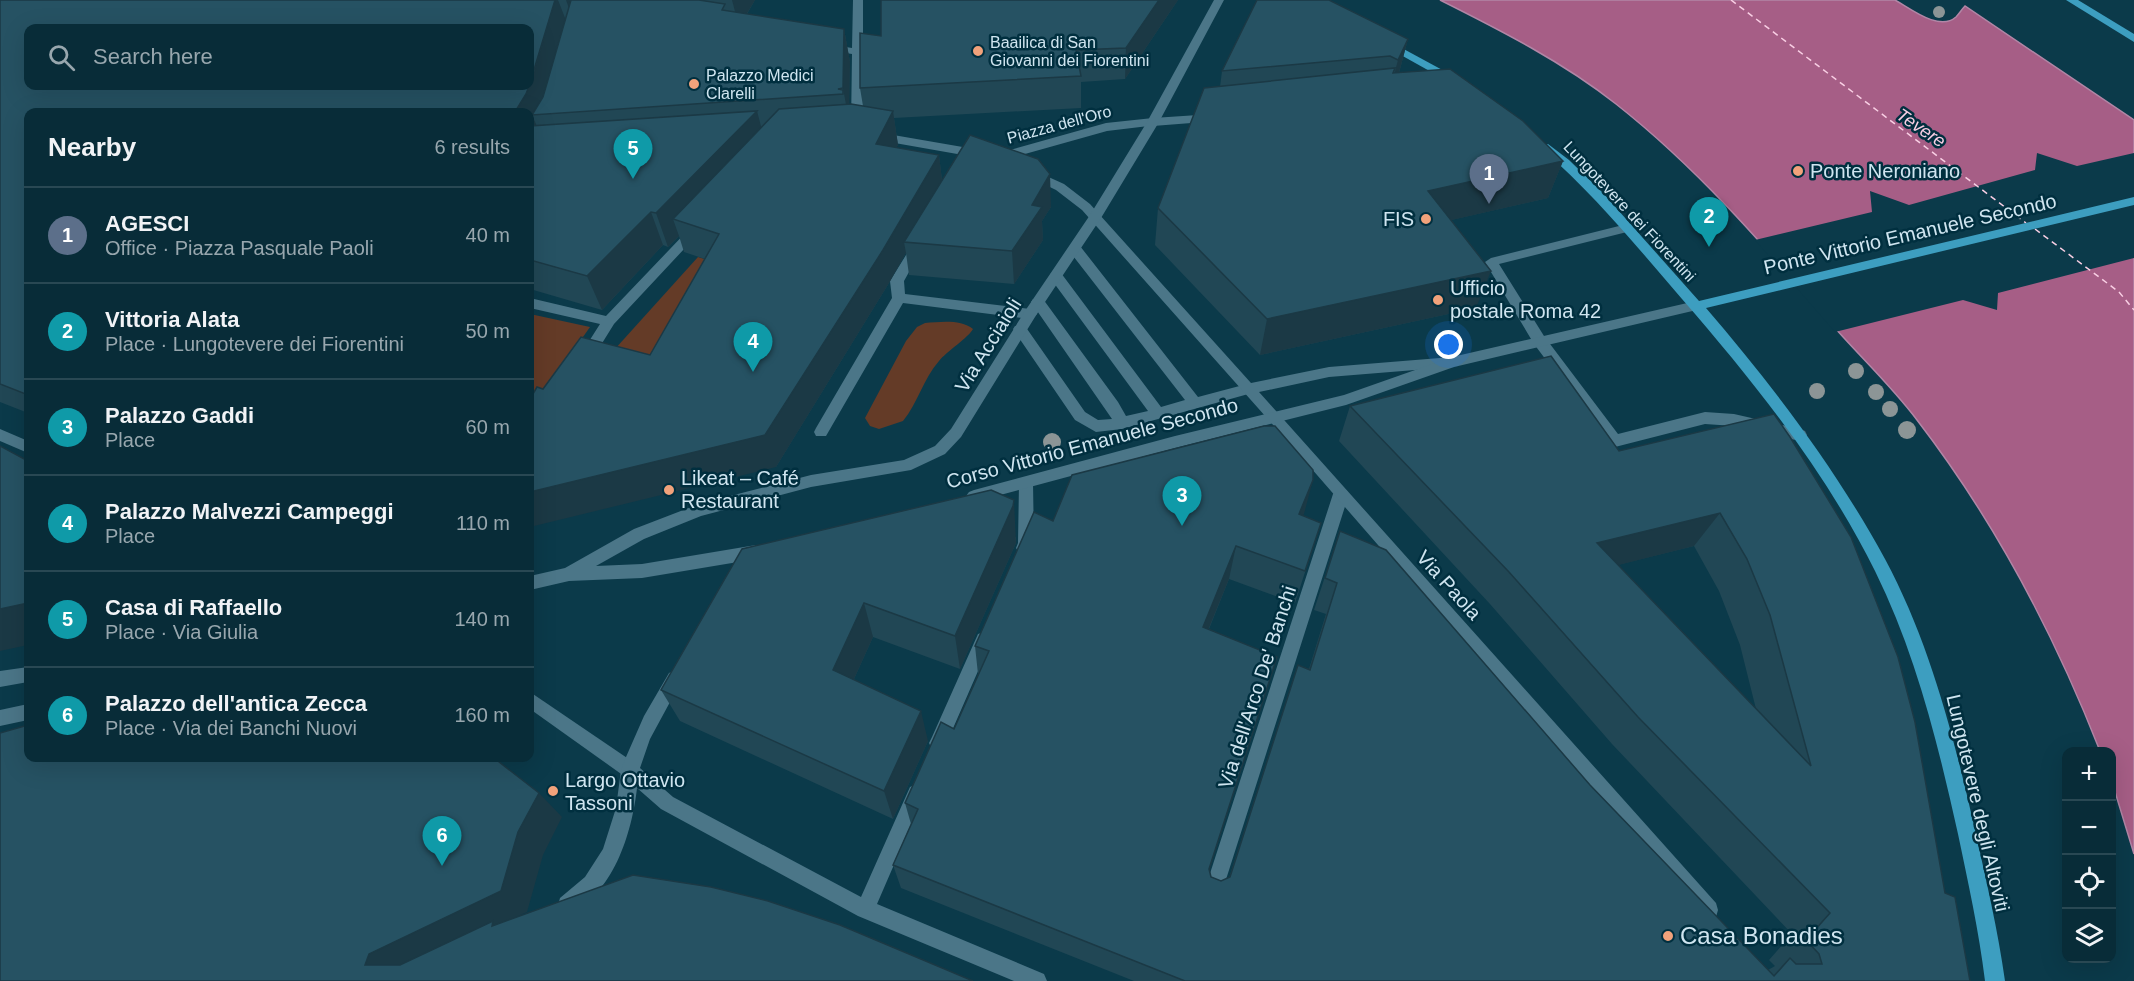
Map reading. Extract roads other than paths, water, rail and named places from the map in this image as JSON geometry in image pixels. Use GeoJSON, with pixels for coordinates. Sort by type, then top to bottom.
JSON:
{"type":"FeatureCollection","features":[{"type":"Feature","properties":{"kind":"main road"},"geometry":{"type":"LineString","coordinates":[[2071,0],[2134,39]]}},
{"type":"Feature","properties":{"kind":"main road"},"geometry":{"type":"LineString","coordinates":[[1377,38],[1421,60],[1464,86]]}},
{"type":"Feature","properties":{"kind":"main road","name":"Lungotevere dei Fiorentini"},"geometry":{"type":"LineString","coordinates":[[1541,142],[1566,164],[1696,306]]}},
{"type":"Feature","properties":{"kind":"main road","name":"Ponte Vittorio Emanuele Secondo"},"geometry":{"type":"LineString","coordinates":[[1696,306],[2134,201]]}},
{"type":"Feature","properties":{"kind":"main road","name":"Lungotevere degli Altoviti"},"geometry":{"type":"LineString","coordinates":[[1696,306],[1800,435],[1845,504],[1880,566],[1912,641],[1930,691],[1960,799],[1995,981]]}},
{"type":"Feature","properties":{"kind":"street"},"geometry":{"type":"LineString","coordinates":[[811,44],[857,52],[858,0]]}},
{"type":"Feature","properties":{"kind":"street"},"geometry":{"type":"LineString","coordinates":[[1095,218],[1153,122],[1219,0]]}},
{"type":"Feature","properties":{"kind":"street","name":"Piazza dell'Oro"},"geometry":{"type":"LineString","coordinates":[[857,52],[852,133],[892,138],[994,159],[1019,168],[1068,193],[1095,218]]}},
{"type":"Feature","properties":{"kind":"street","name":"Piazza dell'Oro"},"geometry":{"type":"LineString","coordinates":[[994,159],[1106,127],[1220,118]]}},
{"type":"Feature","properties":{"kind":"street"},"geometry":{"type":"LineString","coordinates":[[964,165],[973,153]]}},
{"type":"Feature","properties":{"kind":"street","name":"Via Acciaioli"},"geometry":{"type":"LineString","coordinates":[[569,574],[639,534],[699,510],[811,481],[895,469],[930,457],[950,441],[1034,308],[1095,218]]}},
{"type":"Feature","properties":{"kind":"street","name":"Via Paola"},"geometry":{"type":"LineString","coordinates":[[1095,218],[1302,448],[1717,919]]}},
{"type":"Feature","properties":{"kind":"street"},"geometry":{"type":"LineString","coordinates":[[578,368],[609,321],[704,221]]}},
{"type":"Feature","properties":{"kind":"street"},"geometry":{"type":"LineString","coordinates":[[1626,228],[1491,262],[1539,340],[1615,441],[1705,418],[1734,420],[1800,435]]}},
{"type":"Feature","properties":{"kind":"street"},"geometry":{"type":"LineString","coordinates":[[821,432],[899,298],[897,281],[923,236]]}},
{"type":"Feature","properties":{"kind":"street"},"geometry":{"type":"LineString","coordinates":[[1075,249],[1196,404]]}},
{"type":"Feature","properties":{"kind":"street"},"geometry":{"type":"LineString","coordinates":[[1056,276],[1158,414]]}},
{"type":"Feature","properties":{"kind":"street"},"geometry":{"type":"LineString","coordinates":[[899,298],[1034,308],[1113,406],[1122,423]]}},
{"type":"Feature","properties":{"kind":"street"},"geometry":{"type":"LineString","coordinates":[[534,304],[609,321]]}},
{"type":"Feature","properties":{"kind":"street","name":"Corso Vittorio Emanuele Secondo"},"geometry":{"type":"LineString","coordinates":[[958,500],[1346,400],[1452,362],[1539,340],[1696,306]]}},
{"type":"Feature","properties":{"kind":"street","name":"Corso Vittorio Emanuele Secondo"},"geometry":{"type":"LineString","coordinates":[[1020,330],[1080,416],[1096,426],[1122,423],[1247,389],[1329,372],[1452,362]]}},
{"type":"Feature","properties":{"kind":"street"},"geometry":{"type":"LineString","coordinates":[[0,435],[24,445]]}},
{"type":"Feature","properties":{"kind":"street"},"geometry":{"type":"LineString","coordinates":[[1017,565],[1026,543],[1026,483]]}},
{"type":"Feature","properties":{"kind":"street","name":"Via dell'Arco De' Banchi"},"geometry":{"type":"LineString","coordinates":[[1213,892],[1341,494]]}},
{"type":"Feature","properties":{"kind":"street"},"geometry":{"type":"LineString","coordinates":[[534,582],[569,574],[642,571],[741,556],[775,547]]}},
{"type":"Feature","properties":{"kind":"street"},"geometry":{"type":"LineString","coordinates":[[733,573],[741,556]]}},
{"type":"Feature","properties":{"kind":"street"},"geometry":{"type":"LineString","coordinates":[[933,756],[988,628]]}},
{"type":"Feature","properties":{"kind":"street"},"geometry":{"type":"LineString","coordinates":[[550,915],[588,889],[611,855],[628,792],[630,770],[648,727],[685,659]]}},
{"type":"Feature","properties":{"kind":"street"},"geometry":{"type":"LineString","coordinates":[[0,679],[24,676]]}},
{"type":"Feature","properties":{"kind":"street"},"geometry":{"type":"LineString","coordinates":[[534,703],[630,770],[667,803],[865,909],[1037,981]]}},
{"type":"Feature","properties":{"kind":"street"},"geometry":{"type":"LineString","coordinates":[[0,718],[22,718]]}},
{"type":"Feature","properties":{"kind":"street"},"geometry":{"type":"LineString","coordinates":[[865,909],[923,777]]}},
{"type":"Feature","properties":{"kind":"water","name":"Tevere"},"geometry":{"type":"Polygon","coordinates":[[[1440,0],[1895,0],[1916,13],[1941,22],[1956,17],[1965,6],[2134,120],[2134,854],[2116,795],[2116,747],[2098,747],[2063,664],[1997,538],[1972,497],[1907,407],[1727,207],[1674,154],[1596,89],[1575,74],[1508,35],[1440,0]]]}},
{"type":"Feature","properties":{"kind":"place","name":"Baailica di San Giovanni dei Fiorentini"},"geometry":{"type":"Point","coordinates":[978,51]}},
{"type":"Feature","properties":{"kind":"place","name":"Palazzo Medici Clarelli"},"geometry":{"type":"Point","coordinates":[694,84]}},
{"type":"Feature","properties":{"kind":"place","name":"Ponte Neroniano"},"geometry":{"type":"Point","coordinates":[1798,171]}},
{"type":"Feature","properties":{"kind":"place","name":"Casa di Raffaello"},"geometry":{"type":"Point","coordinates":[633,179]}},
{"type":"Feature","properties":{"kind":"place","name":"AGESCI"},"geometry":{"type":"Point","coordinates":[1489,204]}},
{"type":"Feature","properties":{"kind":"place","name":"FIS"},"geometry":{"type":"Point","coordinates":[1426,219]}},
{"type":"Feature","properties":{"kind":"place","name":"Vittoria Alata"},"geometry":{"type":"Point","coordinates":[1709,247]}},
{"type":"Feature","properties":{"kind":"place","name":"Ufficio postale Roma 42"},"geometry":{"type":"Point","coordinates":[1438,300]}},
{"type":"Feature","properties":{"kind":"place","name":"Palazzo Malvezzi Campeggi"},"geometry":{"type":"Point","coordinates":[753,372]}},
{"type":"Feature","properties":{"kind":"place","name":"Likeat – Café Restaurant"},"geometry":{"type":"Point","coordinates":[669,490]}},
{"type":"Feature","properties":{"kind":"place","name":"Palazzo Gaddi"},"geometry":{"type":"Point","coordinates":[1182,526]}},
{"type":"Feature","properties":{"kind":"place","name":"Largo Ottavio Tassoni"},"geometry":{"type":"Point","coordinates":[553,791]}},
{"type":"Feature","properties":{"kind":"place","name":"Palazzo dell'antica Zecca"},"geometry":{"type":"Point","coordinates":[442,866]}},
{"type":"Feature","properties":{"kind":"place","name":"Casa Bonadies"},"geometry":{"type":"Point","coordinates":[1668,936]}}]}
